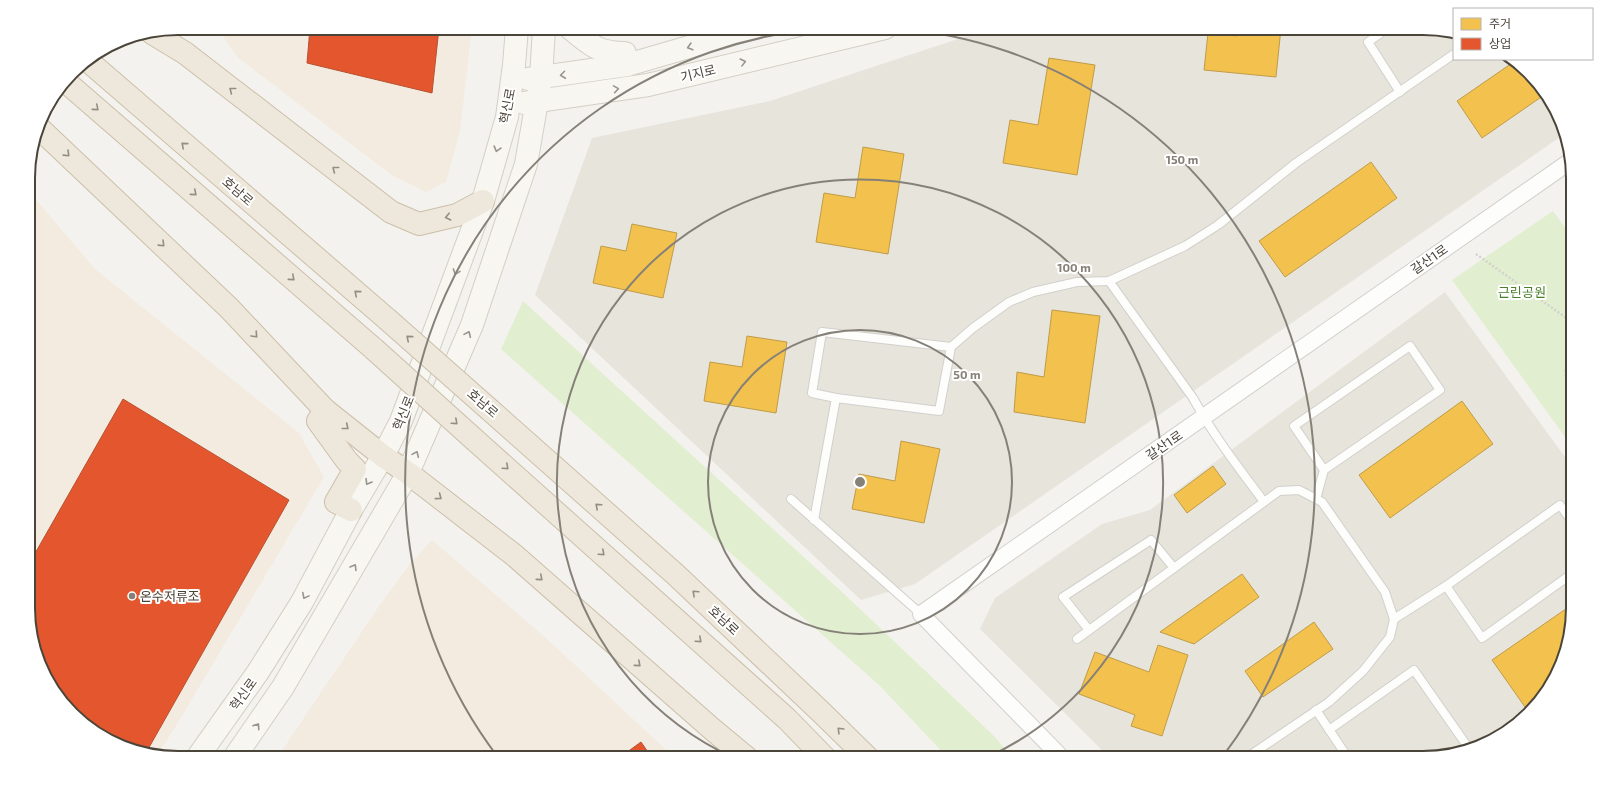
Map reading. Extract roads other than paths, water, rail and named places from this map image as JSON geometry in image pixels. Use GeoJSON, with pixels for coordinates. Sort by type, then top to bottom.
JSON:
{"type":"FeatureCollection","features":[{"type":"Feature","properties":{"kind":"highway"},"geometry":{"type":"LineString","coordinates":[[158,36],[185,53],[391,212],[419,224],[457,214],[483,201]]}},
{"type":"Feature","properties":{"kind":"highway","name":"호남로"},"geometry":{"type":"LineString","coordinates":[[92,64],[387,319],[675,574],[861,751]]}},
{"type":"Feature","properties":{"kind":"highway"},"geometry":{"type":"LineString","coordinates":[[70,85],[374,349],[787,719],[818,751]]}},
{"type":"Feature","properties":{"kind":"highway"},"geometry":{"type":"LineString","coordinates":[[43,132],[229,308],[325,410],[514,555],[739,751]]}},
{"type":"Feature","properties":{"kind":"highway"},"geometry":{"type":"LineString","coordinates":[[325,410],[318,421],[347,461],[355,469],[336,502],[351,510]]}},
{"type":"Feature","properties":{"kind":"main road","name":"혁신로"},"geometry":{"type":"LineString","coordinates":[[202,751],[258,672],[302,602],[401,421],[483,201],[507,117],[516,35]]}},
{"type":"Feature","properties":{"kind":"main road"},"geometry":{"type":"LineString","coordinates":[[239,751],[283,687],[408,473],[472,325],[526,164],[541,78],[544,35]]}},
{"type":"Feature","properties":{"kind":"main road"},"geometry":{"type":"LineString","coordinates":[[579,35],[592,46],[610,53],[625,53],[627,65]]}},
{"type":"Feature","properties":{"kind":"main road","name":"기지로"},"geometry":{"type":"LineString","coordinates":[[512,81],[627,65],[730,35]]}},
{"type":"Feature","properties":{"kind":"main road","name":"기지로"},"geometry":{"type":"LineString","coordinates":[[508,105],[648,85],[856,35]]}},
{"type":"Feature","properties":{"kind":"main road"},"geometry":{"type":"LineString","coordinates":[[530,140],[556,110],[586,95]]}},
{"type":"Feature","properties":{"kind":"street","name":"갈산1로"},"geometry":{"type":"LineString","coordinates":[[921,614],[1566,165]]}},
{"type":"Feature","properties":{"kind":"street"},"geometry":{"type":"LineString","coordinates":[[921,614],[1055,751]]}},
{"type":"Feature","properties":{"kind":"lane"},"geometry":{"type":"LineString","coordinates":[[1378,35],[1368,42],[1400,92]]}},
{"type":"Feature","properties":{"kind":"lane"},"geometry":{"type":"LineString","coordinates":[[951,347],[822,332],[812,393],[836,398],[939,412],[951,347],[972,328],[1009,302],[1033,292],[1078,282],[1109,281],[1185,246],[1218,225],[1296,163],[1453,55]]}},
{"type":"Feature","properties":{"kind":"lane"},"geometry":{"type":"LineString","coordinates":[[1109,281],[1193,398],[1203,417],[1223,447],[1264,502]]}},
{"type":"Feature","properties":{"kind":"lane"},"geometry":{"type":"LineString","coordinates":[[1316,499],[1324,470],[1440,390],[1410,346],[1294,426],[1324,470]]}},
{"type":"Feature","properties":{"kind":"lane"},"geometry":{"type":"LineString","coordinates":[[814,520],[836,398]]}},
{"type":"Feature","properties":{"kind":"lane"},"geometry":{"type":"LineString","coordinates":[[1077,639],[1279,491],[1299,490],[1322,502],[1385,592],[1394,619],[1390,637],[1363,671],[1329,702],[1256,751]]}},
{"type":"Feature","properties":{"kind":"lane"},"geometry":{"type":"LineString","coordinates":[[790,499],[921,614]]}},
{"type":"Feature","properties":{"kind":"lane"},"geometry":{"type":"LineString","coordinates":[[1394,619],[1446,586],[1560,505],[1566,513]]}},
{"type":"Feature","properties":{"kind":"lane"},"geometry":{"type":"LineString","coordinates":[[1089,630],[1063,598],[1151,540],[1174,568]]}},
{"type":"Feature","properties":{"kind":"lane"},"geometry":{"type":"LineString","coordinates":[[1446,586],[1482,638],[1566,578]]}},
{"type":"Feature","properties":{"kind":"lane"},"geometry":{"type":"LineString","coordinates":[[1329,730],[1414,670],[1466,744]]}},
{"type":"Feature","properties":{"kind":"lane"},"geometry":{"type":"LineString","coordinates":[[1316,710],[1343,751]]}},
{"type":"Feature","properties":{"kind":"place","name":"온수저류조"},"geometry":{"type":"Point","coordinates":[132,596]}},
{"type":"Feature","properties":{"kind":"park label","name":"근린공원"},"geometry":{"type":"Point","coordinates":[1522,292]}}]}
